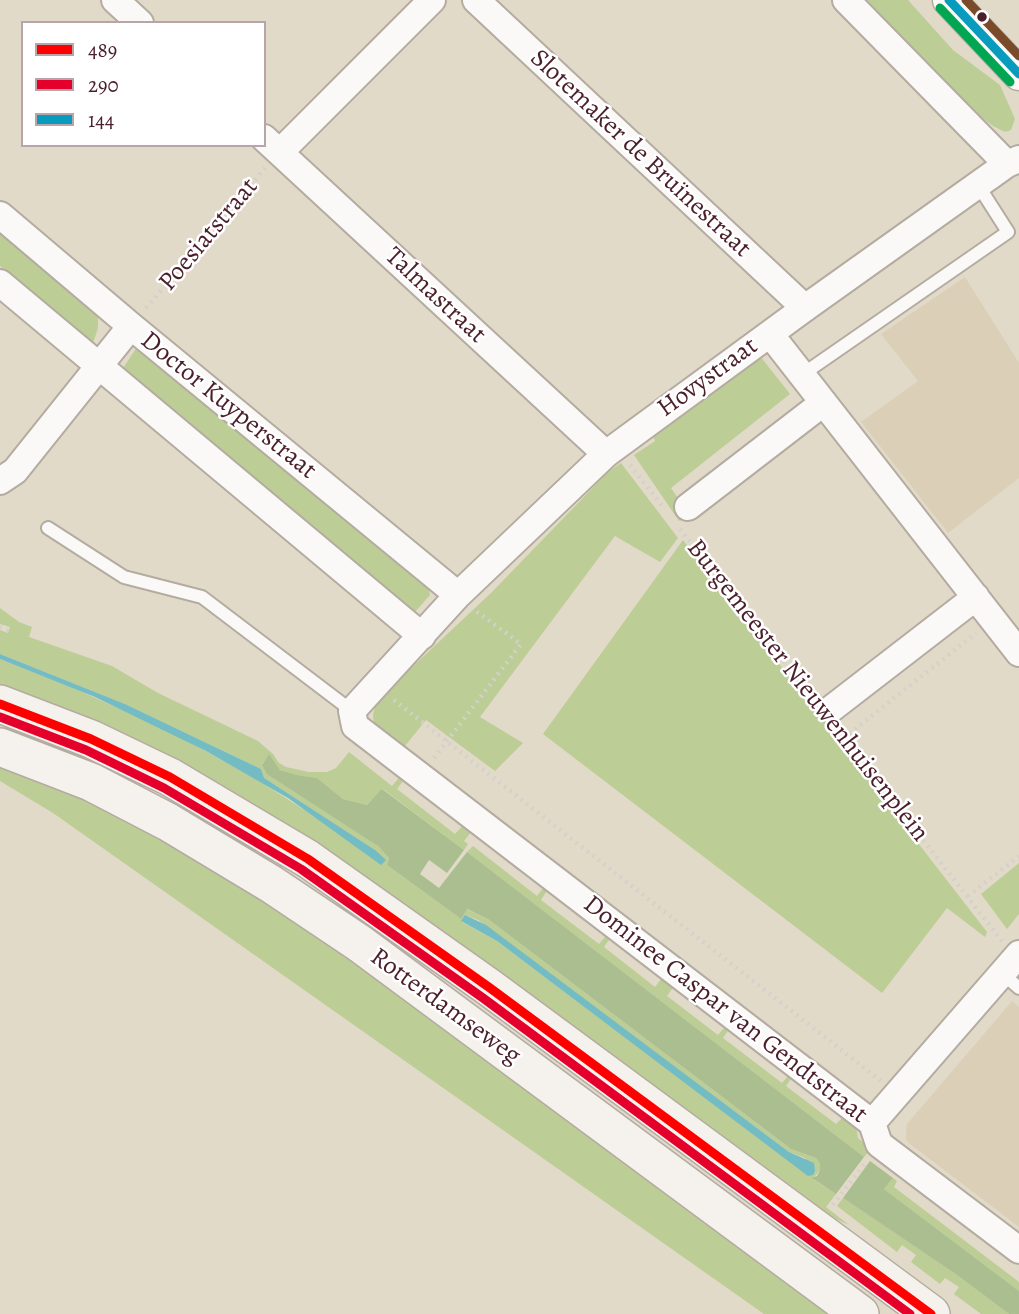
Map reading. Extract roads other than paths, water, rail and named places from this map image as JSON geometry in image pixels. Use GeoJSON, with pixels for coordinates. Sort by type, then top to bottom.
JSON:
{"type":"FeatureCollection","features":[{"type":"Feature","properties":{"kind":"main road","name":"Rotterdamseweg"},"geometry":{"type":"LineString","coordinates":[[0,704],[91,739],[170,776],[308,859],[490,988],[930,1314]]}},
{"type":"Feature","properties":{"kind":"main road","name":"Rotterdamseweg"},"geometry":{"type":"LineString","coordinates":[[0,747],[91,782],[168,822],[271,884],[359,943],[860,1314]]}},
{"type":"Feature","properties":{"kind":"street"},"geometry":{"type":"LineString","coordinates":[[116,0],[138,21]]}},
{"type":"Feature","properties":{"kind":"street"},"geometry":{"type":"LineString","coordinates":[[272,145],[432,0]]}},
{"type":"Feature","properties":{"kind":"street","name":"Slotemaker de Bruïnestraat"},"geometry":{"type":"LineString","coordinates":[[476,0],[805,308]]}},
{"type":"Feature","properties":{"kind":"street"},"geometry":{"type":"LineString","coordinates":[[846,0],[1013,162]]}},
{"type":"Feature","properties":{"kind":"street"},"geometry":{"type":"LineString","coordinates":[[950,0],[1019,74]]}},
{"type":"Feature","properties":{"kind":"street","name":"Talmastraat"},"geometry":{"type":"LineString","coordinates":[[272,145],[606,454]]}},
{"type":"Feature","properties":{"kind":"street","name":"Hovystraat"},"geometry":{"type":"LineString","coordinates":[[352,711],[458,595],[606,454],[805,308],[1013,162]]}},
{"type":"Feature","properties":{"kind":"street","name":"Doctor Kuyperstraat"},"geometry":{"type":"LineString","coordinates":[[0,215],[458,595]]}},
{"type":"Feature","properties":{"kind":"street","name":"Doctor Kuyperstraat"},"geometry":{"type":"LineString","coordinates":[[0,284],[422,636]]}},
{"type":"Feature","properties":{"kind":"street"},"geometry":{"type":"LineString","coordinates":[[0,481],[15,471],[131,326]]}},
{"type":"Feature","properties":{"kind":"street"},"geometry":{"type":"LineString","coordinates":[[770,334],[1019,653]]}},
{"type":"Feature","properties":{"kind":"street"},"geometry":{"type":"LineString","coordinates":[[688,507],[823,403]]}},
{"type":"Feature","properties":{"kind":"street"},"geometry":{"type":"LineString","coordinates":[[828,714],[976,597]]}},
{"type":"Feature","properties":{"kind":"street","name":"Dominee Caspar van Gendtstraat"},"geometry":{"type":"LineString","coordinates":[[352,711],[355,726],[876,1133],[1019,1250]]}},
{"type":"Feature","properties":{"kind":"street"},"geometry":{"type":"LineString","coordinates":[[876,1133],[898,1094],[1014,969]]}},
{"type":"Feature","properties":{"kind":"lane"},"geometry":{"type":"LineString","coordinates":[[803,374],[1008,232],[978,185]]}},
{"type":"Feature","properties":{"kind":"lane"},"geometry":{"type":"LineString","coordinates":[[48,528],[124,577],[202,597],[352,711]]}},
{"type":"Feature","properties":{"kind":"water"},"geometry":{"type":"Polygon","coordinates":[[[0,654],[125,704],[261,769],[264,778],[375,850],[386,860],[381,865],[288,798],[206,751],[95,697],[0,659],[0,654]]]}},
{"type":"Feature","properties":{"kind":"water"},"geometry":{"type":"Polygon","coordinates":[[[465,915],[486,925],[789,1152],[814,1163],[813,1175],[808,1176],[497,941],[461,921],[465,915]]]}}]}
